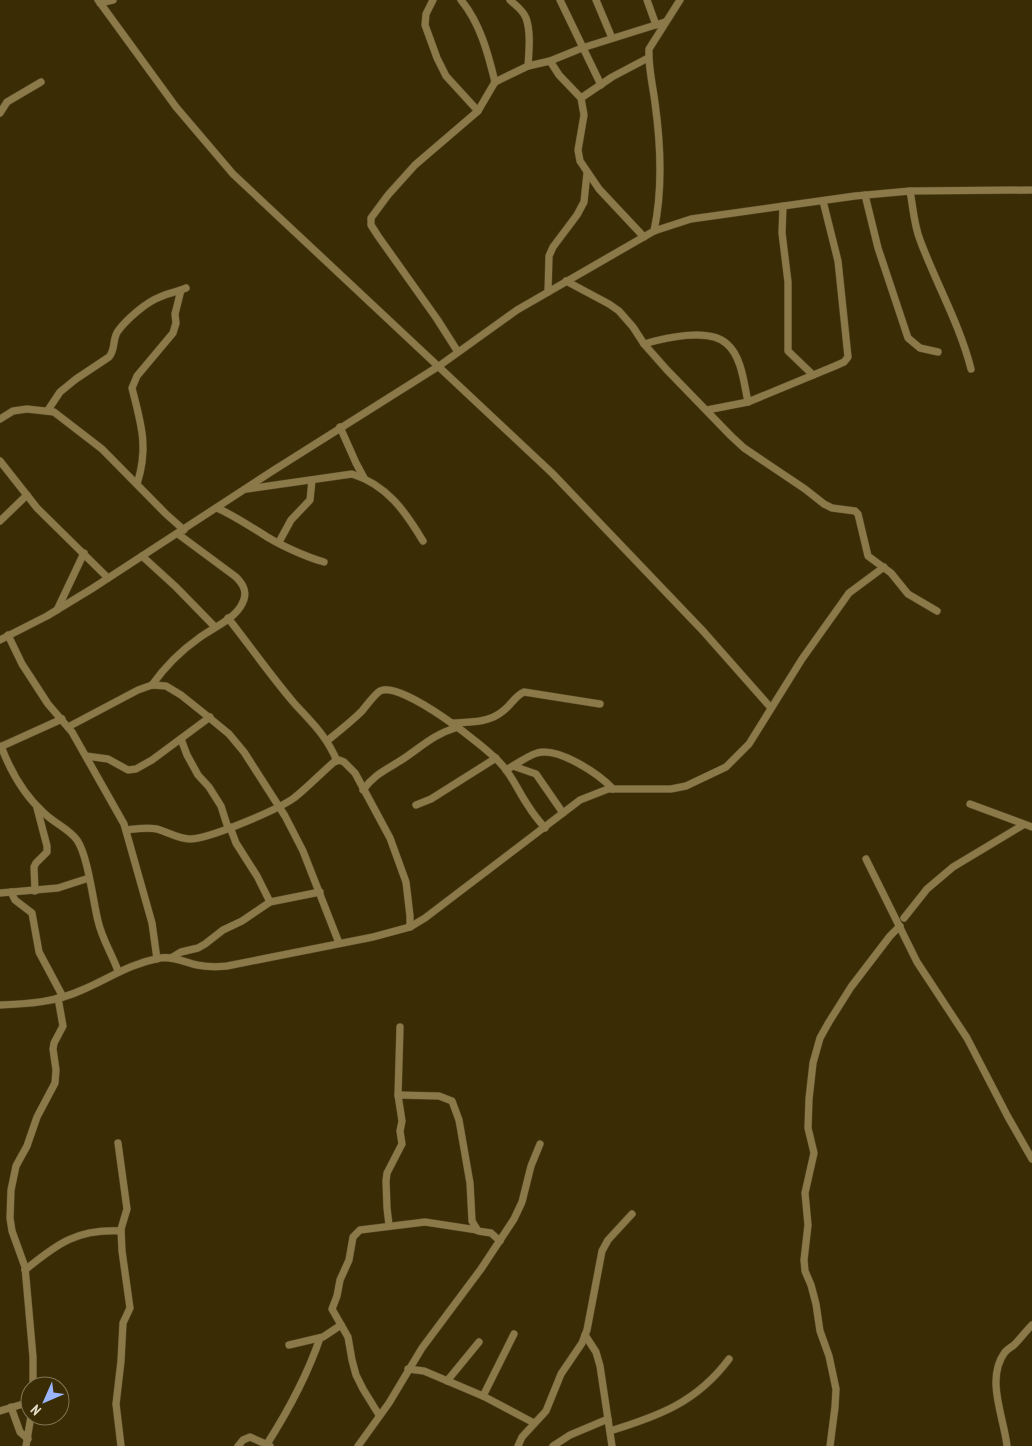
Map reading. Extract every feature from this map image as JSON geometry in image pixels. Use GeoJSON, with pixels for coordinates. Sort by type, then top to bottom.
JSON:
{"type":"FeatureCollection","features":[{"type":"Feature","properties":{"kind":"street"},"geometry":{"type":"LineString","coordinates":[[99,1],[113,0]]}},
{"type":"Feature","properties":{"kind":"street"},"geometry":{"type":"LineString","coordinates":[[433,0],[426,14],[425,25],[437,58],[446,76],[478,111]]}},
{"type":"Feature","properties":{"kind":"street"},"geometry":{"type":"LineString","coordinates":[[461,0],[472,15],[481,35],[490,59],[495,82]]}},
{"type":"Feature","properties":{"kind":"street"},"geometry":{"type":"LineString","coordinates":[[510,0],[521,10],[526,18],[529,44],[528,66]]}},
{"type":"Feature","properties":{"kind":"street"},"geometry":{"type":"LineString","coordinates":[[560,0],[601,85]]}},
{"type":"Feature","properties":{"kind":"street"},"geometry":{"type":"LineString","coordinates":[[596,0],[612,38]]}},
{"type":"Feature","properties":{"kind":"street"},"geometry":{"type":"LineString","coordinates":[[647,0],[656,25]]}},
{"type":"Feature","properties":{"kind":"street"},"geometry":{"type":"LineString","coordinates":[[654,231],[661,187],[656,110],[648,58],[649,49],[680,0]]}},
{"type":"Feature","properties":{"kind":"street"},"geometry":{"type":"LineString","coordinates":[[99,1],[176,107],[233,174],[327,264],[439,366],[586,508],[731,661],[771,708]]}},
{"type":"Feature","properties":{"kind":"street"},"geometry":{"type":"LineString","coordinates":[[458,352],[437,318],[378,236],[371,225],[370,218],[415,165],[478,111],[495,82],[528,66],[550,61],[582,48],[665,22]]}},
{"type":"Feature","properties":{"kind":"street"},"geometry":{"type":"LineString","coordinates":[[581,98],[648,58]]}},
{"type":"Feature","properties":{"kind":"street"},"geometry":{"type":"LineString","coordinates":[[550,61],[559,75],[581,98],[584,115],[578,150],[580,161],[599,189],[644,237]]}},
{"type":"Feature","properties":{"kind":"street"},"geometry":{"type":"LineString","coordinates":[[0,113],[2,106],[14,96],[42,82]]}},
{"type":"Feature","properties":{"kind":"street"},"geometry":{"type":"LineString","coordinates":[[548,292],[549,256],[553,247],[577,215],[584,202],[587,173]]}},
{"type":"Feature","properties":{"kind":"street"},"geometry":{"type":"LineString","coordinates":[[0,640],[56,610],[181,532],[340,427],[439,366],[518,310],[654,231],[691,219],[865,195],[910,191],[1032,190]]}},
{"type":"Feature","properties":{"kind":"street"},"geometry":{"type":"LineString","coordinates":[[910,191],[919,238],[953,321],[965,345],[972,369]]}},
{"type":"Feature","properties":{"kind":"street"},"geometry":{"type":"LineString","coordinates":[[865,195],[878,248],[908,338],[920,348],[938,352]]}},
{"type":"Feature","properties":{"kind":"street"},"geometry":{"type":"LineString","coordinates":[[707,410],[748,402],[844,362],[849,353],[838,260],[823,201]]}},
{"type":"Feature","properties":{"kind":"street"},"geometry":{"type":"LineString","coordinates":[[784,206],[782,233],[788,282],[788,351],[813,375]]}},
{"type":"Feature","properties":{"kind":"street"},"geometry":{"type":"LineString","coordinates":[[566,282],[619,311],[644,344],[744,448],[824,504],[832,508],[855,511],[858,514],[868,556],[884,567],[908,594],[937,611]]}},
{"type":"Feature","properties":{"kind":"street"},"geometry":{"type":"LineString","coordinates":[[48,410],[60,392],[109,357],[112,353],[115,335],[118,330],[142,307],[158,297],[183,289],[176,306],[176,323],[173,333],[133,382],[132,388],[143,433],[140,474],[137,484]]}},
{"type":"Feature","properties":{"kind":"street"},"geometry":{"type":"LineString","coordinates":[[644,344],[677,335],[720,339],[726,342],[738,362],[748,402]]}},
{"type":"Feature","properties":{"kind":"street"},"geometry":{"type":"LineString","coordinates":[[0,419],[13,411],[28,408],[54,412],[102,449],[166,514],[181,532],[243,585],[245,593],[241,606],[228,618],[197,639],[170,664],[152,686]]}},
{"type":"Feature","properties":{"kind":"street"},"geometry":{"type":"LineString","coordinates":[[340,427],[364,478]]}},
{"type":"Feature","properties":{"kind":"street"},"geometry":{"type":"LineString","coordinates":[[0,461],[37,508],[108,578]]}},
{"type":"Feature","properties":{"kind":"street"},"geometry":{"type":"LineString","coordinates":[[246,489],[352,474],[377,485],[391,498],[408,516],[423,541]]}},
{"type":"Feature","properties":{"kind":"street"},"geometry":{"type":"LineString","coordinates":[[279,542],[291,520],[310,500],[312,480]]}},
{"type":"Feature","properties":{"kind":"street"},"geometry":{"type":"LineString","coordinates":[[0,521],[27,495]]}},
{"type":"Feature","properties":{"kind":"street"},"geometry":{"type":"LineString","coordinates":[[217,508],[306,556],[324,562]]}},
{"type":"Feature","properties":{"kind":"street"},"geometry":{"type":"LineString","coordinates":[[56,610],[84,553]]}},
{"type":"Feature","properties":{"kind":"street"},"geometry":{"type":"LineString","coordinates":[[142,556],[215,627]]}},
{"type":"Feature","properties":{"kind":"street"},"geometry":{"type":"LineString","coordinates":[[0,1005],[31,1004],[61,997],[83,990],[118,971],[157,959],[170,958],[210,967],[227,966],[373,937],[410,927],[426,918],[587,796],[608,789],[671,789],[699,782],[726,767],[749,744],[802,659],[849,593],[884,567]]}},
{"type":"Feature","properties":{"kind":"street"},"geometry":{"type":"LineString","coordinates":[[228,618],[294,703],[314,723],[327,741],[336,761]]}},
{"type":"Feature","properties":{"kind":"street"},"geometry":{"type":"LineString","coordinates":[[8,635],[34,683],[48,704],[68,727],[86,756],[126,830],[152,923],[157,959]]}},
{"type":"Feature","properties":{"kind":"street"},"geometry":{"type":"LineString","coordinates":[[68,727],[138,690],[152,686],[166,686],[210,717],[229,734],[244,752],[279,806],[303,851],[339,943]]}},
{"type":"Feature","properties":{"kind":"street"},"geometry":{"type":"LineString","coordinates":[[327,741],[360,713],[379,692],[396,692],[433,710],[496,758],[545,828]]}},
{"type":"Feature","properties":{"kind":"street"},"geometry":{"type":"LineString","coordinates":[[363,790],[375,775],[404,759],[424,742],[455,725],[488,720],[502,712],[517,696],[524,692],[600,704]]}},
{"type":"Feature","properties":{"kind":"street"},"geometry":{"type":"LineString","coordinates":[[86,756],[108,759],[128,770],[136,769],[152,760],[210,717]]}},
{"type":"Feature","properties":{"kind":"street"},"geometry":{"type":"LineString","coordinates":[[62,720],[0,746],[22,788],[43,813],[77,840],[89,878],[98,921],[118,971]]}},
{"type":"Feature","properties":{"kind":"street"},"geometry":{"type":"LineString","coordinates":[[181,739],[198,775],[209,787],[221,806],[236,843],[257,876],[270,902]]}},
{"type":"Feature","properties":{"kind":"street"},"geometry":{"type":"LineString","coordinates":[[506,770],[537,753],[558,755],[602,778],[613,789]]}},
{"type":"Feature","properties":{"kind":"street"},"geometry":{"type":"LineString","coordinates":[[416,805],[431,799],[496,758]]}},
{"type":"Feature","properties":{"kind":"street"},"geometry":{"type":"LineString","coordinates":[[126,830],[156,829],[190,839],[229,828],[279,806],[308,787],[336,761]]}},
{"type":"Feature","properties":{"kind":"street"},"geometry":{"type":"LineString","coordinates":[[336,761],[344,762],[355,773],[390,838],[406,882],[410,927]]}},
{"type":"Feature","properties":{"kind":"street"},"geometry":{"type":"LineString","coordinates":[[513,766],[536,774],[563,813]]}},
{"type":"Feature","properties":{"kind":"street"},"geometry":{"type":"LineString","coordinates":[[970,804],[1032,827]]}},
{"type":"Feature","properties":{"kind":"street"},"geometry":{"type":"LineString","coordinates":[[35,891],[34,868],[36,863],[47,852],[36,805]]}},
{"type":"Feature","properties":{"kind":"street"},"geometry":{"type":"LineString","coordinates":[[904,918],[926,889],[953,867],[1023,825]]}},
{"type":"Feature","properties":{"kind":"street"},"geometry":{"type":"LineString","coordinates":[[866,859],[917,962],[967,1038],[1008,1117],[1032,1158]]}},
{"type":"Feature","properties":{"kind":"street"},"geometry":{"type":"LineString","coordinates":[[0,892],[35,891],[71,885],[89,878]]}},
{"type":"Feature","properties":{"kind":"street"},"geometry":{"type":"LineString","coordinates":[[10,892],[15,900],[32,913],[39,952],[61,997],[63,1026],[54,1042],[55,1083],[37,1117],[27,1146],[19,1159],[13,1176],[10,1218],[12,1231],[22,1256],[25,1270],[33,1356],[33,1376]]}},
{"type":"Feature","properties":{"kind":"street"},"geometry":{"type":"LineString","coordinates":[[170,958],[181,952],[198,948],[223,930],[242,921],[270,902],[320,892]]}},
{"type":"Feature","properties":{"kind":"street"},"geometry":{"type":"LineString","coordinates":[[830,1446],[836,1389],[829,1356],[820,1331],[816,1304],[805,1271],[804,1260],[808,1224],[805,1193],[814,1153],[808,1128],[813,1063],[820,1038],[828,1022],[851,987],[890,936],[900,926]]}},
{"type":"Feature","properties":{"kind":"street"},"geometry":{"type":"LineString","coordinates":[[390,1225],[386,1181],[389,1168],[402,1144],[400,1131],[402,1121],[398,1095],[400,1027]]}},
{"type":"Feature","properties":{"kind":"street"},"geometry":{"type":"LineString","coordinates":[[398,1095],[439,1096],[452,1101],[458,1120],[471,1190],[470,1210],[472,1221],[477,1230]]}},
{"type":"Feature","properties":{"kind":"street"},"geometry":{"type":"LineString","coordinates":[[118,1143],[127,1209],[121,1231],[130,1308],[123,1323],[116,1404],[121,1446]]}},
{"type":"Feature","properties":{"kind":"street"},"geometry":{"type":"LineString","coordinates":[[358,1446],[400,1385],[408,1369],[514,1219],[522,1202],[531,1166],[540,1144]]}},
{"type":"Feature","properties":{"kind":"street"},"geometry":{"type":"LineString","coordinates":[[518,1446],[522,1437],[546,1411],[554,1395],[557,1382],[578,1350],[585,1335],[598,1280],[602,1251],[608,1240],[632,1214]]}},
{"type":"Feature","properties":{"kind":"street"},"geometry":{"type":"LineString","coordinates":[[379,1414],[356,1375],[348,1338],[332,1309],[340,1280],[349,1260],[352,1237],[360,1230],[426,1222],[491,1233],[500,1241]]}},
{"type":"Feature","properties":{"kind":"street"},"geometry":{"type":"LineString","coordinates":[[25,1270],[52,1248],[78,1235],[105,1230],[121,1231]]}},
{"type":"Feature","properties":{"kind":"street"},"geometry":{"type":"LineString","coordinates":[[289,1345],[320,1338],[341,1325]]}},
{"type":"Feature","properties":{"kind":"street"},"geometry":{"type":"LineString","coordinates":[[1007,1446],[999,1409],[996,1385],[997,1371],[1007,1350],[1032,1325]]}},
{"type":"Feature","properties":{"kind":"street"},"geometry":{"type":"LineString","coordinates":[[482,1396],[514,1334]]}},
{"type":"Feature","properties":{"kind":"street"},"geometry":{"type":"LineString","coordinates":[[585,1335],[596,1352],[600,1366],[612,1446]]}},
{"type":"Feature","properties":{"kind":"street"},"geometry":{"type":"LineString","coordinates":[[238,1446],[243,1440],[250,1438],[269,1445],[293,1400],[320,1338]]}},
{"type":"Feature","properties":{"kind":"street"},"geometry":{"type":"LineString","coordinates":[[447,1381],[479,1342]]}},
{"type":"Feature","properties":{"kind":"street"},"geometry":{"type":"LineString","coordinates":[[610,1431],[654,1417],[672,1409],[710,1383],[728,1359]]}},
{"type":"Feature","properties":{"kind":"street"},"geometry":{"type":"LineString","coordinates":[[408,1369],[424,1370],[482,1396],[534,1423]]}},
{"type":"Feature","properties":{"kind":"street"},"geometry":{"type":"LineString","coordinates":[[0,1410],[20,1405]]}},
{"type":"Feature","properties":{"kind":"street"},"geometry":{"type":"LineString","coordinates":[[11,1407],[20,1432],[27,1442]]}},
{"type":"Feature","properties":{"kind":"street"},"geometry":{"type":"LineString","coordinates":[[553,1446],[570,1434],[608,1419]]}},
{"type":"Feature","properties":{"kind":"street"},"geometry":{"type":"LineString","coordinates":[[27,1442],[29,1426]]}}]}
